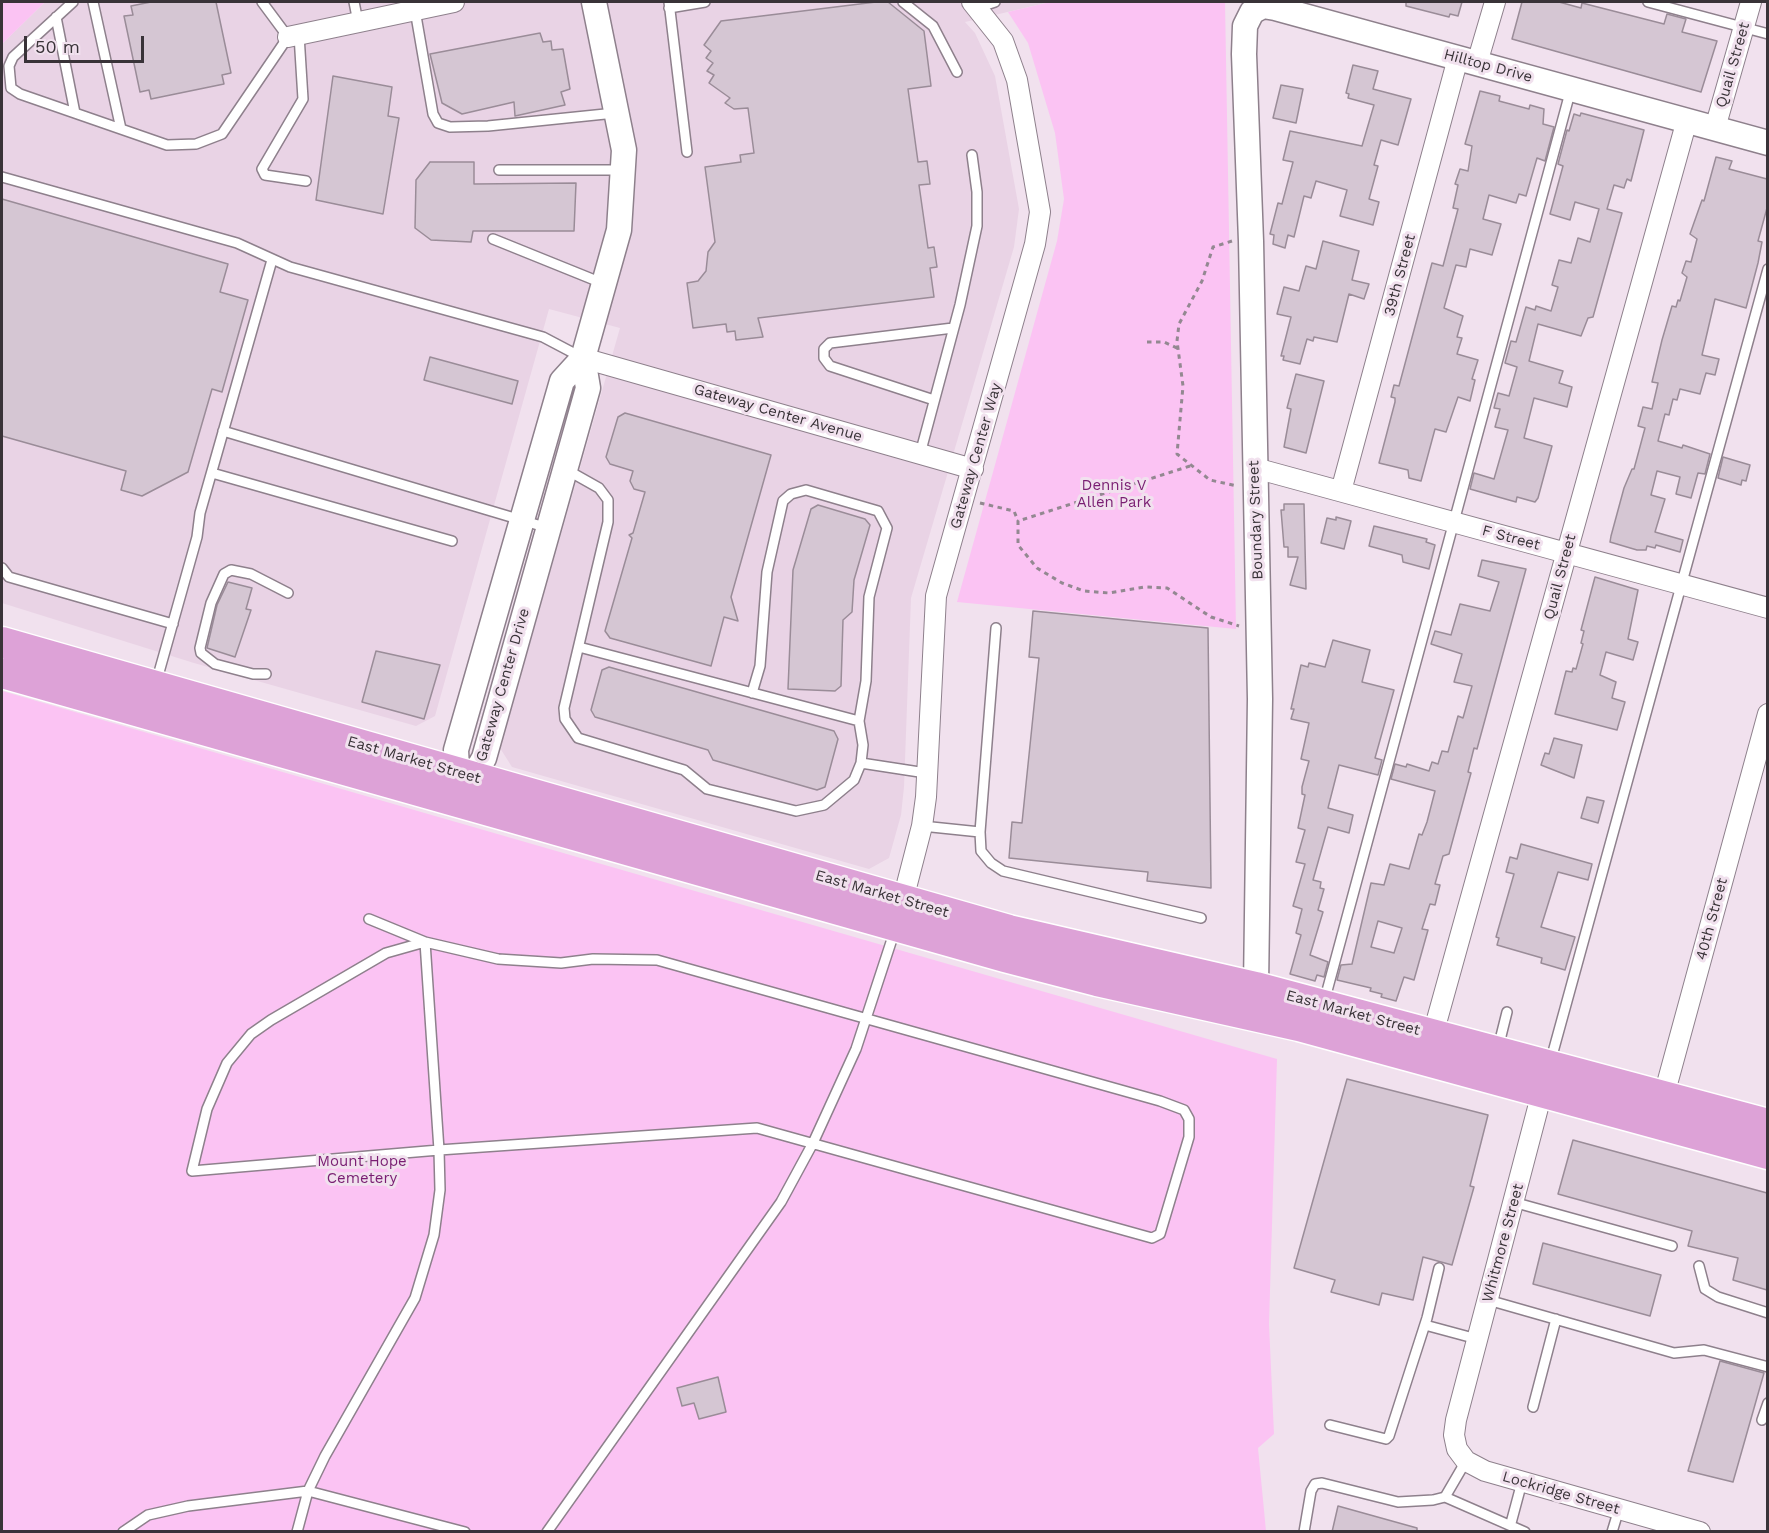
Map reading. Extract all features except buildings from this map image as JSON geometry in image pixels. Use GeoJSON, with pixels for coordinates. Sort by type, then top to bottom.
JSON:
{"type":"FeatureCollection","features":[{"type":"Feature","properties":{"kind":"main road","name":"East Market Street"},"geometry":{"type":"LineString","coordinates":[[2,642],[156,686],[463,784],[900,912],[1039,966],[1299,1026],[1546,1079],[1660,1110],[1767,1154]]}},
{"type":"Feature","properties":{"kind":"main road","name":"East Market Street"},"geometry":{"type":"LineString","coordinates":[[2,673],[463,784]]}},
{"type":"Feature","properties":{"kind":"main road","name":"East Market Street"},"geometry":{"type":"LineString","coordinates":[[900,912],[1018,933],[1256,987],[1497,1051],[1546,1079]]}},
{"type":"Feature","properties":{"kind":"main road"},"geometry":{"type":"LineString","coordinates":[[1039,966],[1082,966],[1225,995],[1238,995],[1256,987]]}},
{"type":"Feature","properties":{"kind":"main road","name":"East Market Street"},"geometry":{"type":"LineString","coordinates":[[1660,1110],[1767,1124]]}},
{"type":"Feature","properties":{"kind":"street"},"geometry":{"type":"LineString","coordinates":[[293,36],[454,2]]}},
{"type":"Feature","properties":{"kind":"street","name":"Gateway Center Drive"},"geometry":{"type":"LineString","coordinates":[[463,784],[457,747],[562,381],[583,358],[618,230],[624,150],[594,2]]}},
{"type":"Feature","properties":{"kind":"street","name":"39th Street"},"geometry":{"type":"LineString","coordinates":[[1341,491],[1468,61],[1495,2]]}},
{"type":"Feature","properties":{"kind":"street","name":"Quail Street"},"geometry":{"type":"LineString","coordinates":[[1715,128],[1751,2]]}},
{"type":"Feature","properties":{"kind":"street","name":"Gateway Center Way"},"geometry":{"type":"LineString","coordinates":[[900,912],[922,825],[936,596],[1035,244],[1040,212],[1017,80],[1003,41],[981,4]]}},
{"type":"Feature","properties":{"kind":"street","name":"Hilltop Drive"},"geometry":{"type":"LineString","coordinates":[[1244,54],[1245,26],[1252,12],[1263,6],[1767,143]]}},
{"type":"Feature","properties":{"kind":"street","name":"Boundary Street"},"geometry":{"type":"LineString","coordinates":[[1244,54],[1251,241],[1259,629],[1256,987]]}},
{"type":"Feature","properties":{"kind":"street","name":"Quail Street"},"geometry":{"type":"LineString","coordinates":[[1433,1034],[1687,120]]}},
{"type":"Feature","properties":{"kind":"street","name":"Gateway Center Drive"},"geometry":{"type":"LineString","coordinates":[[463,784],[484,758],[588,388],[583,358]]}},
{"type":"Feature","properties":{"kind":"street","name":"Gateway Center Avenue"},"geometry":{"type":"LineString","coordinates":[[583,358],[973,469]]}},
{"type":"Feature","properties":{"kind":"street","name":"F Street"},"geometry":{"type":"LineString","coordinates":[[1256,478],[1341,491],[1767,608]]}},
{"type":"Feature","properties":{"kind":"street","name":"40th Street"},"geometry":{"type":"LineString","coordinates":[[1660,1110],[1767,714]]}},
{"type":"Feature","properties":{"kind":"street","name":"Whitmore Street"},"geometry":{"type":"LineString","coordinates":[[1466,1461],[1457,1449],[1454,1435],[1456,1420],[1546,1079]]}},
{"type":"Feature","properties":{"kind":"street","name":"Lockridge Street"},"geometry":{"type":"LineString","coordinates":[[1466,1461],[1485,1471],[1700,1532]]}},
{"type":"Feature","properties":{"kind":"lane"},"geometry":{"type":"LineString","coordinates":[[73,2],[13,57],[9,66],[11,87],[20,94],[167,145],[196,144],[222,134],[293,36]]}},
{"type":"Feature","properties":{"kind":"lane"},"geometry":{"type":"LineString","coordinates":[[93,2],[121,129]]}},
{"type":"Feature","properties":{"kind":"lane"},"geometry":{"type":"LineString","coordinates":[[262,2],[293,36],[303,99],[262,169],[265,175],[306,181]]}},
{"type":"Feature","properties":{"kind":"lane"},"geometry":{"type":"LineString","coordinates":[[354,2],[358,22]]}},
{"type":"Feature","properties":{"kind":"lane"},"geometry":{"type":"LineString","coordinates":[[687,152],[669,5],[705,2]]}},
{"type":"Feature","properties":{"kind":"lane"},"geometry":{"type":"LineString","coordinates":[[903,2],[933,26],[957,72]]}},
{"type":"Feature","properties":{"kind":"lane"},"geometry":{"type":"LineString","coordinates":[[1648,2],[1767,34]]}},
{"type":"Feature","properties":{"kind":"lane"},"geometry":{"type":"LineString","coordinates":[[415,10],[433,114],[438,123],[450,127],[488,126],[616,113]]}},
{"type":"Feature","properties":{"kind":"lane"},"geometry":{"type":"LineString","coordinates":[[56,17],[75,113]]}},
{"type":"Feature","properties":{"kind":"lane"},"geometry":{"type":"LineString","coordinates":[[1324,1005],[1452,522],[1571,89]]}},
{"type":"Feature","properties":{"kind":"lane"},"geometry":{"type":"LineString","coordinates":[[920,454],[977,226],[977,192],[972,155]]}},
{"type":"Feature","properties":{"kind":"lane"},"geometry":{"type":"LineString","coordinates":[[499,170],[622,170]]}},
{"type":"Feature","properties":{"kind":"lane"},"geometry":{"type":"LineString","coordinates":[[2,177],[237,243],[272,260],[543,336],[583,358]]}},
{"type":"Feature","properties":{"kind":"lane"},"geometry":{"type":"LineString","coordinates":[[493,239],[605,284]]}},
{"type":"Feature","properties":{"kind":"lane"},"geometry":{"type":"LineString","coordinates":[[156,686],[223,431],[272,260]]}},
{"type":"Feature","properties":{"kind":"lane"},"geometry":{"type":"LineString","coordinates":[[1546,1079],[1767,269]]}},
{"type":"Feature","properties":{"kind":"lane"},"geometry":{"type":"LineString","coordinates":[[934,400],[830,366],[824,358],[825,349],[830,343],[953,328]]}},
{"type":"Feature","properties":{"kind":"lane"},"geometry":{"type":"LineString","coordinates":[[223,431],[548,528]]}},
{"type":"Feature","properties":{"kind":"lane"},"geometry":{"type":"LineString","coordinates":[[565,469],[599,488],[608,500],[608,522],[564,708],[565,719],[578,738],[588,744],[684,770],[707,789],[796,811],[824,804],[854,780],[861,763],[863,746],[859,721],[866,681],[869,597],[887,528],[878,511],[806,490],[791,494],[783,501],[767,572],[760,666],[752,693]]}},
{"type":"Feature","properties":{"kind":"lane"},"geometry":{"type":"LineString","coordinates":[[212,472],[452,541]]}},
{"type":"Feature","properties":{"kind":"lane"},"geometry":{"type":"LineString","coordinates":[[2,568],[9,577],[173,624]]}},
{"type":"Feature","properties":{"kind":"lane"},"geometry":{"type":"LineString","coordinates":[[266,674],[253,674],[215,664],[204,657],[200,648],[208,615],[218,583],[224,574],[231,570],[251,574],[288,592]]}},
{"type":"Feature","properties":{"kind":"lane"},"geometry":{"type":"LineString","coordinates":[[996,627],[980,832],[981,851],[1002,872],[1201,918]]}},
{"type":"Feature","properties":{"kind":"lane"},"geometry":{"type":"LineString","coordinates":[[579,646],[859,721]]}},
{"type":"Feature","properties":{"kind":"lane"},"geometry":{"type":"LineString","coordinates":[[861,763],[926,773]]}},
{"type":"Feature","properties":{"kind":"lane"},"geometry":{"type":"LineString","coordinates":[[922,825],[980,832]]}},
{"type":"Feature","properties":{"kind":"lane"},"geometry":{"type":"LineString","coordinates":[[548,1532],[729,1279],[781,1202],[813,1143],[868,1019],[900,912]]}},
{"type":"Feature","properties":{"kind":"lane"},"geometry":{"type":"LineString","coordinates":[[369,919],[425,942],[498,959],[523,962],[627,958],[657,960],[1184,1110],[1189,1119],[1189,1137],[1160,1234],[1152,1238],[757,1128],[439,1150],[192,1171],[207,1109],[227,1063],[251,1034],[386,953],[425,942]]}},
{"type":"Feature","properties":{"kind":"lane"},"geometry":{"type":"LineString","coordinates":[[297,1532],[308,1491],[415,1298],[434,1236],[440,1190],[439,1150],[425,942]]}},
{"type":"Feature","properties":{"kind":"lane"},"geometry":{"type":"LineString","coordinates":[[1497,1051],[1507,1012]]}},
{"type":"Feature","properties":{"kind":"lane"},"geometry":{"type":"LineString","coordinates":[[1513,1202],[1672,1246]]}},
{"type":"Feature","properties":{"kind":"lane"},"geometry":{"type":"LineString","coordinates":[[1699,1266],[1706,1289],[1718,1297],[1767,1313]]}},
{"type":"Feature","properties":{"kind":"lane"},"geometry":{"type":"LineString","coordinates":[[1330,1425],[1386,1439],[1425,1325],[1439,1268]]}},
{"type":"Feature","properties":{"kind":"lane"},"geometry":{"type":"LineString","coordinates":[[1488,1300],[1674,1353],[1704,1350],[1767,1367]]}},
{"type":"Feature","properties":{"kind":"lane"},"geometry":{"type":"LineString","coordinates":[[1533,1407],[1556,1319]]}},
{"type":"Feature","properties":{"kind":"lane"},"geometry":{"type":"LineString","coordinates":[[1425,1325],[1477,1339]]}},
{"type":"Feature","properties":{"kind":"lane"},"geometry":{"type":"LineString","coordinates":[[1762,1420],[1767,1403]]}},
{"type":"Feature","properties":{"kind":"lane"},"geometry":{"type":"LineString","coordinates":[[1445,1497],[1466,1461]]}},
{"type":"Feature","properties":{"kind":"lane"},"geometry":{"type":"LineString","coordinates":[[1511,1523],[1522,1482]]}},
{"type":"Feature","properties":{"kind":"lane"},"geometry":{"type":"LineString","coordinates":[[1304,1532],[1311,1491],[1315,1484],[1322,1483],[1398,1502],[1445,1497],[1511,1523],[1525,1532]]}},
{"type":"Feature","properties":{"kind":"lane"},"geometry":{"type":"LineString","coordinates":[[123,1532],[148,1515],[259,1496],[308,1491],[465,1532]]}},
{"type":"Feature","properties":{"kind":"lane"},"geometry":{"type":"LineString","coordinates":[[1612,1532],[1619,1509]]}},
{"type":"Feature","properties":{"kind":"path"},"geometry":{"type":"LineString","coordinates":[[1251,241],[1232,241],[1213,247],[1202,281],[1179,324],[1183,386],[1177,454],[1210,480],[1256,478]]}},
{"type":"Feature","properties":{"kind":"path"},"geometry":{"type":"LineString","coordinates":[[1147,342],[1164,342],[1179,349]]}},
{"type":"Feature","properties":{"kind":"path"},"geometry":{"type":"LineString","coordinates":[[1018,521],[1190,466]]}},
{"type":"Feature","properties":{"kind":"path"},"geometry":{"type":"LineString","coordinates":[[965,498],[1014,511],[1018,521],[1018,545],[1037,568],[1062,583],[1084,591],[1109,592],[1145,587],[1167,588],[1211,617],[1259,629]]}},
{"type":"Feature","properties":{"kind":"shaded area"},"geometry":{"type":"Polygon","coordinates":[[[45,2],[1050,2],[965,22],[975,33],[995,76],[1019,209],[1014,247],[911,598],[904,787],[901,815],[889,858],[869,869],[512,767],[500,748],[620,328],[549,309],[435,716],[416,726],[194,663],[2,603],[2,44],[45,2]]]}},
{"type":"Feature","properties":{"kind":"green space"},"geometry":{"type":"Polygon","coordinates":[[[2,2],[45,2],[2,44],[2,2]]]}},
{"type":"Feature","properties":{"kind":"green space","name":"Dennis V Allen Park"},"geometry":{"type":"Polygon","coordinates":[[[1050,2],[1225,2],[1236,629],[957,602],[1057,241],[1064,199],[1055,133],[1028,43],[1008,12],[1050,2]]]}},
{"type":"Feature","properties":{"kind":"green space","name":"Mount Hope Cemetery"},"geometry":{"type":"Polygon","coordinates":[[[2,691],[1277,1059],[1269,1324],[1274,1434],[1258,1448],[1266,1531],[2,1531],[2,691]]]}}]}
